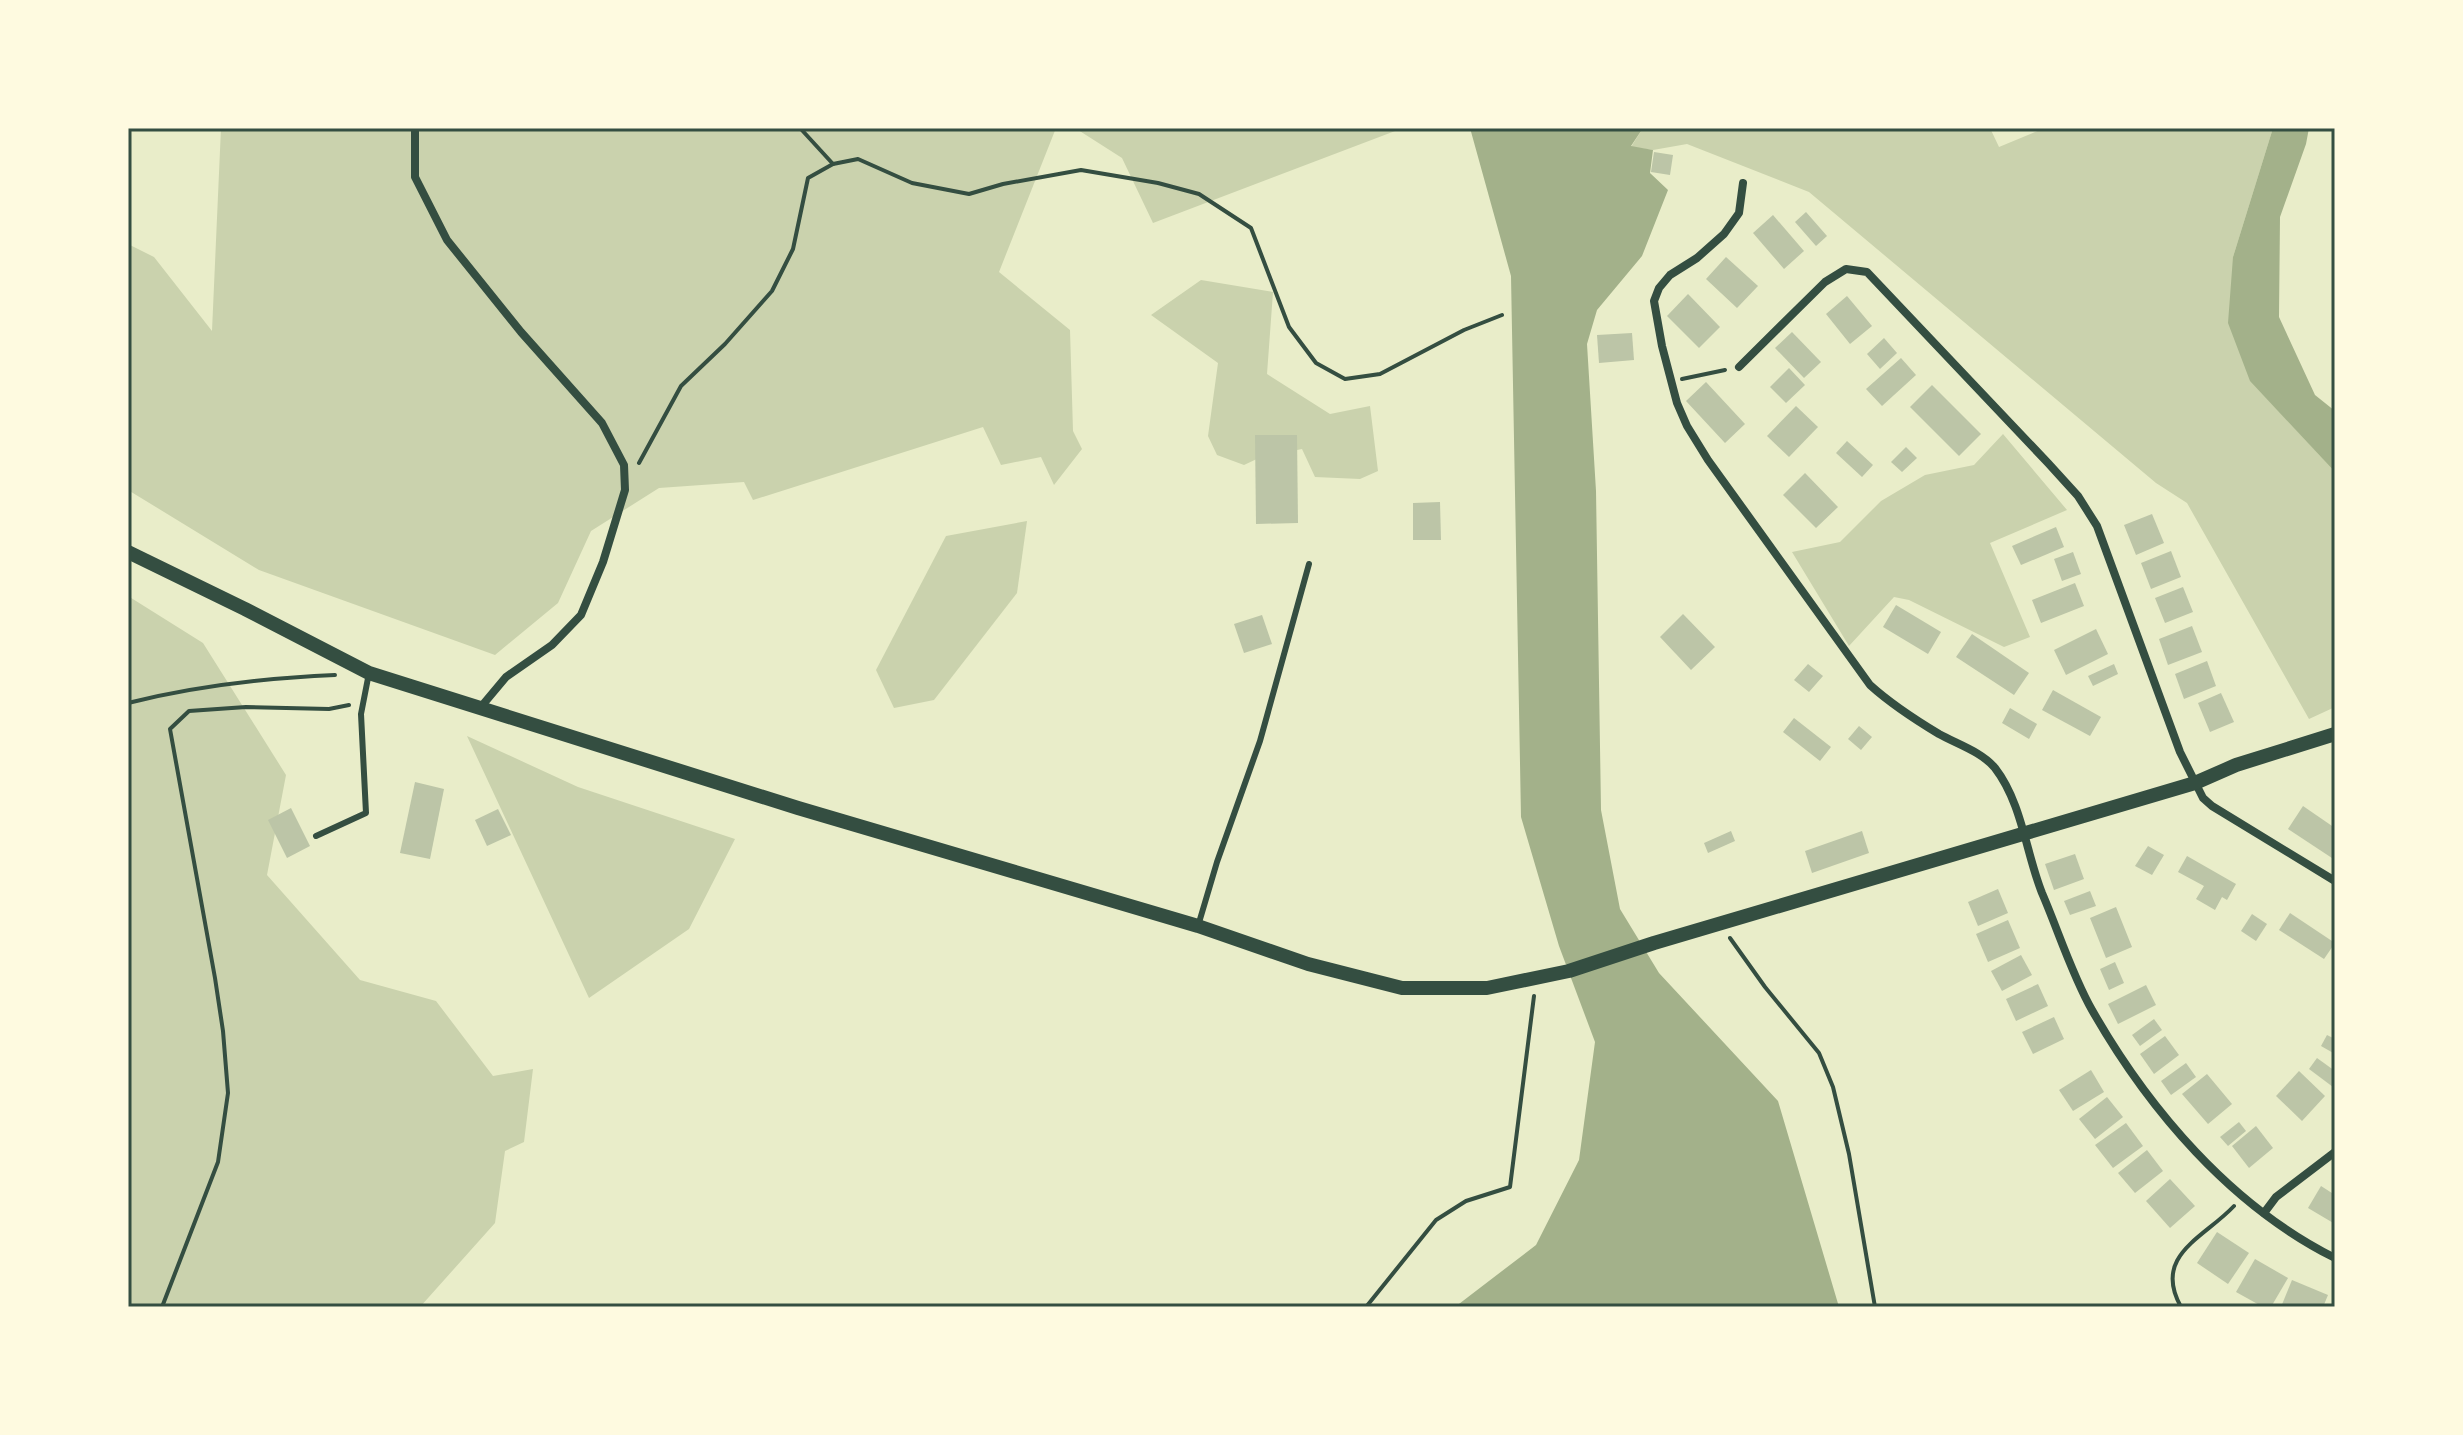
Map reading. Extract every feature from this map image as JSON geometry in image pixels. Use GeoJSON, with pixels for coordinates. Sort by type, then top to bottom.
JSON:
{"type":"FeatureCollection","features":[{"type":"Feature","properties":{"kind":"street"},"geometry":{"type":"LineString","coordinates":[[415,128],[415,177],[447,240],[521,332],[602,423],[624,465],[625,490],[603,562],[581,615],[552,645],[506,677],[480,708]]}},
{"type":"Feature","properties":{"kind":"street"},"geometry":{"type":"LineString","coordinates":[[1743,183],[1739,213],[1724,234],[1697,258],[1670,275],[1659,288],[1654,301],[1662,346],[1687,426],[1862,675],[1896,708],[1970,749],[1994,767],[2010,795],[2036,879],[2091,1009],[2139,1082],[2189,1146],[2244,1196],[2312,1247],[2335,1258]]}},
{"type":"Feature","properties":{"kind":"street"},"geometry":{"type":"LineString","coordinates":[[1739,367],[1825,282],[1846,269],[1867,272],[2048,463],[2078,496],[2091,516],[2180,752],[2203,798],[2335,881]]}},
{"type":"Feature","properties":{"kind":"street"},"geometry":{"type":"LineString","coordinates":[[128,552],[369,673],[798,808],[1198,926],[1308,964],[1402,988],[1487,988],[1569,971],[2195,783],[2236,765],[2335,734]]}},
{"type":"Feature","properties":{"kind":"street"},"geometry":{"type":"LineString","coordinates":[[2264,1213],[2276,1197],[2335,1152]]}},
{"type":"Feature","properties":{"kind":"lane"},"geometry":{"type":"LineString","coordinates":[[1198,926],[1260,741],[1309,564]]}},
{"type":"Feature","properties":{"kind":"lane"},"geometry":{"type":"LineString","coordinates":[[316,836],[366,813],[361,714],[369,673]]}},
{"type":"Feature","properties":{"kind":"path"},"geometry":{"type":"LineString","coordinates":[[800,128],[833,164]]}},
{"type":"Feature","properties":{"kind":"path"},"geometry":{"type":"LineString","coordinates":[[624,480],[644,456],[664,413],[681,386],[725,344],[772,291],[793,249],[808,178],[833,164],[858,159],[912,183],[969,194],[1003,184],[1081,170],[1158,183],[1199,194],[1251,228],[1289,327],[1316,363],[1345,379],[1380,374],[1464,330],[1502,315]]}},
{"type":"Feature","properties":{"kind":"path"},"geometry":{"type":"LineString","coordinates":[[1672,381],[1739,367]]}},
{"type":"Feature","properties":{"kind":"path"},"geometry":{"type":"LineString","coordinates":[[128,703],[162,694],[260,679],[338,675]]}},
{"type":"Feature","properties":{"kind":"path"},"geometry":{"type":"LineString","coordinates":[[162,1307],[218,1162],[228,1093],[219,1005],[170,729],[189,711],[246,707],[329,709],[363,702]]}},
{"type":"Feature","properties":{"kind":"path"},"geometry":{"type":"LineString","coordinates":[[1718,924],[1819,1053],[1833,1087],[1849,1154],[1875,1307]]}},
{"type":"Feature","properties":{"kind":"path"},"geometry":{"type":"LineString","coordinates":[[1366,1307],[1436,1220],[1466,1201],[1510,1187],[1536,978]]}},
{"type":"Feature","properties":{"kind":"path"},"geometry":{"type":"LineString","coordinates":[[2181,1307],[2172,1285],[2177,1258],[2244,1196]]}},
{"type":"Feature","properties":{"kind":"shaded area"},"geometry":{"type":"Polygon","coordinates":[[[221,128],[1056,128],[999,272],[1070,330],[1073,431],[1082,449],[1054,485],[1041,457],[1001,465],[983,427],[753,500],[744,482],[659,488],[591,531],[558,603],[495,655],[259,570],[128,490],[128,244],[154,257],[212,331],[221,128]]]}},
{"type":"Feature","properties":{"kind":"shaded area"},"geometry":{"type":"Polygon","coordinates":[[[1075,128],[1403,128],[1153,223],[1122,158],[1075,128]]]}},
{"type":"Feature","properties":{"kind":"shaded area"},"geometry":{"type":"Polygon","coordinates":[[[1470,128],[1643,128],[1631,146],[1653,150],[1650,173],[1668,190],[1642,256],[1597,310],[1587,344],[1596,491],[1601,810],[1620,909],[1659,973],[1778,1101],[1839,1307],[1455,1307],[1536,1245],[1579,1160],[1595,1042],[1559,946],[1521,817],[1511,276],[1470,128]]]}},
{"type":"Feature","properties":{"kind":"shaded area"},"geometry":{"type":"Polygon","coordinates":[[[1643,128],[1990,128],[1999,147],[2045,128],[2273,128],[2233,257],[2251,381],[2335,472],[2335,707],[2309,719],[2187,503],[2156,483],[1809,192],[1687,144],[1653,150],[1631,147],[1643,128]]]}},
{"type":"Feature","properties":{"kind":"shaded area"},"geometry":{"type":"Polygon","coordinates":[[[2273,128],[2309,128],[2280,217],[2279,317],[2315,395],[2335,411],[2335,472],[2250,381],[2228,323],[2233,257],[2273,128]]]}},
{"type":"Feature","properties":{"kind":"shaded area"},"geometry":{"type":"Polygon","coordinates":[[[1201,280],[1273,292],[1267,374],[1330,414],[1370,406],[1378,471],[1360,479],[1315,477],[1302,449],[1261,457],[1244,465],[1217,455],[1208,436],[1218,363],[1151,315],[1201,280]]]}},
{"type":"Feature","properties":{"kind":"shaded area"},"geometry":{"type":"Polygon","coordinates":[[[2003,434],[2067,510],[1990,543],[2030,637],[2004,647],[1909,600],[1894,597],[1849,646],[1792,552],[1840,542],[1881,501],[1925,475],[1974,465],[2003,434]]]}},
{"type":"Feature","properties":{"kind":"shaded area"},"geometry":{"type":"Polygon","coordinates":[[[1027,521],[1017,593],[934,700],[894,708],[876,670],[946,536],[1027,521]]]}},
{"type":"Feature","properties":{"kind":"shaded area"},"geometry":{"type":"Polygon","coordinates":[[[128,596],[203,643],[286,775],[267,875],[360,980],[436,1001],[493,1076],[533,1069],[524,1142],[505,1151],[495,1223],[420,1307],[128,1307],[128,596]]]}},
{"type":"Feature","properties":{"kind":"shaded area"},"geometry":{"type":"Polygon","coordinates":[[[467,736],[578,787],[735,839],[689,929],[589,998],[467,736]]]}},
{"type":"Feature","properties":{"kind":"building"},"geometry":{"type":"Polygon","coordinates":[[[1654,152],[1673,155],[1670,175],[1651,172],[1654,152]]]}},
{"type":"Feature","properties":{"kind":"building"},"geometry":{"type":"Polygon","coordinates":[[[1806,212],[1827,236],[1816,246],[1795,222],[1806,212]]]}},
{"type":"Feature","properties":{"kind":"building"},"geometry":{"type":"Polygon","coordinates":[[[1773,215],[1804,251],[1784,269],[1753,233],[1773,215]]]}},
{"type":"Feature","properties":{"kind":"building"},"geometry":{"type":"Polygon","coordinates":[[[1726,257],[1758,286],[1737,308],[1706,279],[1726,257]]]}},
{"type":"Feature","properties":{"kind":"building"},"geometry":{"type":"Polygon","coordinates":[[[1688,294],[1720,327],[1699,348],[1667,316],[1688,294]]]}},
{"type":"Feature","properties":{"kind":"building"},"geometry":{"type":"Polygon","coordinates":[[[1847,296],[1872,326],[1850,344],[1826,314],[1847,296]]]}},
{"type":"Feature","properties":{"kind":"building"},"geometry":{"type":"Polygon","coordinates":[[[1792,332],[1821,362],[1804,378],[1775,348],[1792,332]]]}},
{"type":"Feature","properties":{"kind":"building"},"geometry":{"type":"Polygon","coordinates":[[[1632,333],[1634,360],[1599,363],[1597,335],[1632,333]]]}},
{"type":"Feature","properties":{"kind":"building"},"geometry":{"type":"Polygon","coordinates":[[[1884,338],[1897,353],[1880,369],[1867,354],[1884,338]]]}},
{"type":"Feature","properties":{"kind":"building"},"geometry":{"type":"Polygon","coordinates":[[[1901,358],[1916,375],[1882,406],[1866,389],[1901,358]]]}},
{"type":"Feature","properties":{"kind":"building"},"geometry":{"type":"Polygon","coordinates":[[[1789,368],[1805,385],[1786,403],[1770,387],[1789,368]]]}},
{"type":"Feature","properties":{"kind":"building"},"geometry":{"type":"Polygon","coordinates":[[[1706,382],[1745,424],[1725,443],[1686,401],[1706,382]]]}},
{"type":"Feature","properties":{"kind":"building"},"geometry":{"type":"Polygon","coordinates":[[[1932,385],[1981,434],[1959,456],[1910,407],[1932,385]]]}},
{"type":"Feature","properties":{"kind":"building"},"geometry":{"type":"Polygon","coordinates":[[[1796,406],[1818,427],[1789,457],[1767,436],[1796,406]]]}},
{"type":"Feature","properties":{"kind":"building"},"geometry":{"type":"Polygon","coordinates":[[[1255,435],[1297,435],[1298,523],[1256,524],[1255,435]]]}},
{"type":"Feature","properties":{"kind":"building"},"geometry":{"type":"Polygon","coordinates":[[[1847,441],[1873,465],[1862,477],[1836,453],[1847,441]]]}},
{"type":"Feature","properties":{"kind":"building"},"geometry":{"type":"Polygon","coordinates":[[[1906,447],[1917,458],[1902,472],[1891,462],[1906,447]]]}},
{"type":"Feature","properties":{"kind":"building"},"geometry":{"type":"Polygon","coordinates":[[[1805,473],[1838,507],[1816,528],[1783,495],[1805,473]]]}},
{"type":"Feature","properties":{"kind":"building"},"geometry":{"type":"Polygon","coordinates":[[[1440,502],[1441,540],[1413,540],[1413,503],[1440,502]]]}},
{"type":"Feature","properties":{"kind":"building"},"geometry":{"type":"Polygon","coordinates":[[[2152,514],[2164,543],[2136,555],[2124,525],[2152,514]]]}},
{"type":"Feature","properties":{"kind":"building"},"geometry":{"type":"Polygon","coordinates":[[[2056,527],[2064,547],[2021,565],[2012,546],[2056,527]]]}},
{"type":"Feature","properties":{"kind":"building"},"geometry":{"type":"Polygon","coordinates":[[[2171,551],[2181,577],[2151,589],[2141,563],[2171,551]]]}},
{"type":"Feature","properties":{"kind":"building"},"geometry":{"type":"Polygon","coordinates":[[[2073,552],[2081,574],[2062,581],[2054,559],[2073,552]]]}},
{"type":"Feature","properties":{"kind":"building"},"geometry":{"type":"Polygon","coordinates":[[[2075,583],[2084,606],[2041,623],[2032,600],[2075,583]]]}},
{"type":"Feature","properties":{"kind":"building"},"geometry":{"type":"Polygon","coordinates":[[[2183,587],[2193,612],[2165,623],[2155,598],[2183,587]]]}},
{"type":"Feature","properties":{"kind":"building"},"geometry":{"type":"Polygon","coordinates":[[[1896,605],[1941,632],[1928,654],[1883,627],[1896,605]]]}},
{"type":"Feature","properties":{"kind":"building"},"geometry":{"type":"Polygon","coordinates":[[[1683,614],[1715,647],[1691,670],[1660,637],[1683,614]]]}},
{"type":"Feature","properties":{"kind":"building"},"geometry":{"type":"Polygon","coordinates":[[[1262,615],[1272,644],[1244,653],[1234,624],[1262,615]]]}},
{"type":"Feature","properties":{"kind":"building"},"geometry":{"type":"Polygon","coordinates":[[[2192,626],[2202,652],[2168,665],[2159,639],[2192,626]]]}},
{"type":"Feature","properties":{"kind":"building"},"geometry":{"type":"Polygon","coordinates":[[[2096,629],[2108,654],[2066,675],[2054,650],[2096,629]]]}},
{"type":"Feature","properties":{"kind":"building"},"geometry":{"type":"Polygon","coordinates":[[[1972,634],[2029,673],[2014,695],[1956,657],[1972,634]]]}},
{"type":"Feature","properties":{"kind":"building"},"geometry":{"type":"Polygon","coordinates":[[[2207,661],[2216,686],[2184,699],[2175,674],[2207,661]]]}},
{"type":"Feature","properties":{"kind":"building"},"geometry":{"type":"Polygon","coordinates":[[[1808,664],[1823,676],[1809,692],[1794,680],[1808,664]]]}},
{"type":"Feature","properties":{"kind":"building"},"geometry":{"type":"Polygon","coordinates":[[[2114,664],[2118,674],[2093,686],[2088,676],[2114,664]]]}},
{"type":"Feature","properties":{"kind":"building"},"geometry":{"type":"Polygon","coordinates":[[[2053,690],[2101,717],[2090,736],[2042,710],[2053,690]]]}},
{"type":"Feature","properties":{"kind":"building"},"geometry":{"type":"Polygon","coordinates":[[[2221,693],[2234,722],[2210,732],[2198,703],[2221,693]]]}},
{"type":"Feature","properties":{"kind":"building"},"geometry":{"type":"Polygon","coordinates":[[[2010,708],[2037,724],[2029,739],[2002,723],[2010,708]]]}},
{"type":"Feature","properties":{"kind":"building"},"geometry":{"type":"Polygon","coordinates":[[[1794,718],[1831,747],[1820,761],[1783,732],[1794,718]]]}},
{"type":"Feature","properties":{"kind":"building"},"geometry":{"type":"Polygon","coordinates":[[[1859,726],[1872,737],[1861,750],[1848,739],[1859,726]]]}},
{"type":"Feature","properties":{"kind":"building"},"geometry":{"type":"Polygon","coordinates":[[[415,782],[444,789],[430,859],[400,853],[415,782]]]}},
{"type":"Feature","properties":{"kind":"building"},"geometry":{"type":"Polygon","coordinates":[[[2303,806],[2335,828],[2335,860],[2288,829],[2303,806]]]}},
{"type":"Feature","properties":{"kind":"building"},"geometry":{"type":"Polygon","coordinates":[[[291,808],[310,846],[287,858],[268,820],[291,808]]]}},
{"type":"Feature","properties":{"kind":"building"},"geometry":{"type":"Polygon","coordinates":[[[498,809],[511,835],[487,846],[475,820],[498,809]]]}},
{"type":"Feature","properties":{"kind":"building"},"geometry":{"type":"Polygon","coordinates":[[[1731,831],[1735,841],[1708,853],[1704,843],[1731,831]]]}},
{"type":"Feature","properties":{"kind":"building"},"geometry":{"type":"Polygon","coordinates":[[[1862,831],[1869,853],[1812,873],[1805,851],[1862,831]]]}},
{"type":"Feature","properties":{"kind":"building"},"geometry":{"type":"Polygon","coordinates":[[[2148,846],[2164,855],[2152,875],[2135,866],[2148,846]]]}},
{"type":"Feature","properties":{"kind":"building"},"geometry":{"type":"Polygon","coordinates":[[[2075,854],[2084,879],[2054,890],[2045,864],[2075,854]]]}},
{"type":"Feature","properties":{"kind":"building"},"geometry":{"type":"Polygon","coordinates":[[[2187,856],[2236,884],[2227,900],[2222,897],[2215,910],[2196,899],[2204,886],[2178,872],[2187,856]]]}},
{"type":"Feature","properties":{"kind":"building"},"geometry":{"type":"Polygon","coordinates":[[[1998,889],[2008,913],[1978,926],[1968,902],[1998,889]]]}},
{"type":"Feature","properties":{"kind":"building"},"geometry":{"type":"Polygon","coordinates":[[[2090,891],[2096,906],[2070,915],[2064,901],[2090,891]]]}},
{"type":"Feature","properties":{"kind":"building"},"geometry":{"type":"Polygon","coordinates":[[[2116,907],[2132,947],[2106,958],[2090,918],[2116,907]]]}},
{"type":"Feature","properties":{"kind":"building"},"geometry":{"type":"Polygon","coordinates":[[[2290,913],[2335,943],[2324,959],[2279,930],[2290,913]]]}},
{"type":"Feature","properties":{"kind":"building"},"geometry":{"type":"Polygon","coordinates":[[[2252,914],[2267,924],[2256,941],[2241,931],[2252,914]]]}},
{"type":"Feature","properties":{"kind":"building"},"geometry":{"type":"Polygon","coordinates":[[[2008,920],[2020,948],[1988,962],[1976,934],[2008,920]]]}},
{"type":"Feature","properties":{"kind":"building"},"geometry":{"type":"Polygon","coordinates":[[[2021,955],[2032,975],[2002,991],[1991,971],[2021,955]]]}},
{"type":"Feature","properties":{"kind":"building"},"geometry":{"type":"Polygon","coordinates":[[[2115,962],[2124,983],[2109,990],[2100,969],[2115,962]]]}},
{"type":"Feature","properties":{"kind":"building"},"geometry":{"type":"Polygon","coordinates":[[[2038,984],[2048,1006],[2016,1021],[2006,999],[2038,984]]]}},
{"type":"Feature","properties":{"kind":"building"},"geometry":{"type":"Polygon","coordinates":[[[2146,985],[2156,1005],[2118,1024],[2108,1004],[2146,985]]]}},
{"type":"Feature","properties":{"kind":"building"},"geometry":{"type":"Polygon","coordinates":[[[2054,1017],[2064,1039],[2033,1054],[2022,1032],[2054,1017]]]}},
{"type":"Feature","properties":{"kind":"building"},"geometry":{"type":"Polygon","coordinates":[[[2154,1019],[2162,1030],[2140,1046],[2132,1035],[2154,1019]]]}},
{"type":"Feature","properties":{"kind":"building"},"geometry":{"type":"Polygon","coordinates":[[[2327,1035],[2335,1039],[2335,1054],[2321,1046],[2327,1035]]]}},
{"type":"Feature","properties":{"kind":"building"},"geometry":{"type":"Polygon","coordinates":[[[2165,1036],[2179,1055],[2154,1074],[2140,1054],[2165,1036]]]}},
{"type":"Feature","properties":{"kind":"building"},"geometry":{"type":"Polygon","coordinates":[[[2317,1058],[2335,1071],[2333,1087],[2309,1069],[2317,1058]]]}},
{"type":"Feature","properties":{"kind":"building"},"geometry":{"type":"Polygon","coordinates":[[[2186,1063],[2196,1077],[2171,1095],[2161,1081],[2186,1063]]]}},
{"type":"Feature","properties":{"kind":"building"},"geometry":{"type":"Polygon","coordinates":[[[2091,1070],[2104,1092],[2073,1111],[2059,1090],[2091,1070]]]}},
{"type":"Feature","properties":{"kind":"building"},"geometry":{"type":"Polygon","coordinates":[[[2299,1071],[2325,1096],[2302,1121],[2276,1096],[2299,1071]]]}},
{"type":"Feature","properties":{"kind":"building"},"geometry":{"type":"Polygon","coordinates":[[[2207,1074],[2232,1104],[2208,1124],[2182,1094],[2207,1074]]]}},
{"type":"Feature","properties":{"kind":"building"},"geometry":{"type":"Polygon","coordinates":[[[2107,1097],[2123,1117],[2095,1139],[2079,1119],[2107,1097]]]}},
{"type":"Feature","properties":{"kind":"building"},"geometry":{"type":"Polygon","coordinates":[[[2239,1122],[2246,1131],[2228,1146],[2220,1137],[2239,1122]]]}},
{"type":"Feature","properties":{"kind":"building"},"geometry":{"type":"Polygon","coordinates":[[[2126,1123],[2143,1146],[2113,1168],[2095,1145],[2126,1123]]]}},
{"type":"Feature","properties":{"kind":"building"},"geometry":{"type":"Polygon","coordinates":[[[2256,1126],[2273,1148],[2249,1168],[2232,1146],[2256,1126]]]}},
{"type":"Feature","properties":{"kind":"building"},"geometry":{"type":"Polygon","coordinates":[[[2147,1150],[2163,1171],[2135,1193],[2118,1173],[2147,1150]]]}},
{"type":"Feature","properties":{"kind":"building"},"geometry":{"type":"Polygon","coordinates":[[[2170,1179],[2195,1206],[2170,1228],[2146,1201],[2170,1179]]]}},
{"type":"Feature","properties":{"kind":"building"},"geometry":{"type":"Polygon","coordinates":[[[2321,1186],[2335,1195],[2335,1224],[2308,1208],[2321,1186]]]}},
{"type":"Feature","properties":{"kind":"building"},"geometry":{"type":"Polygon","coordinates":[[[2217,1232],[2249,1253],[2228,1284],[2197,1263],[2217,1232]]]}},
{"type":"Feature","properties":{"kind":"building"},"geometry":{"type":"Polygon","coordinates":[[[2255,1259],[2288,1278],[2271,1307],[2263,1307],[2236,1292],[2255,1259]]]}},
{"type":"Feature","properties":{"kind":"building"},"geometry":{"type":"Polygon","coordinates":[[[2292,1280],[2328,1295],[2323,1307],[2281,1307],[2292,1280]]]}}]}
